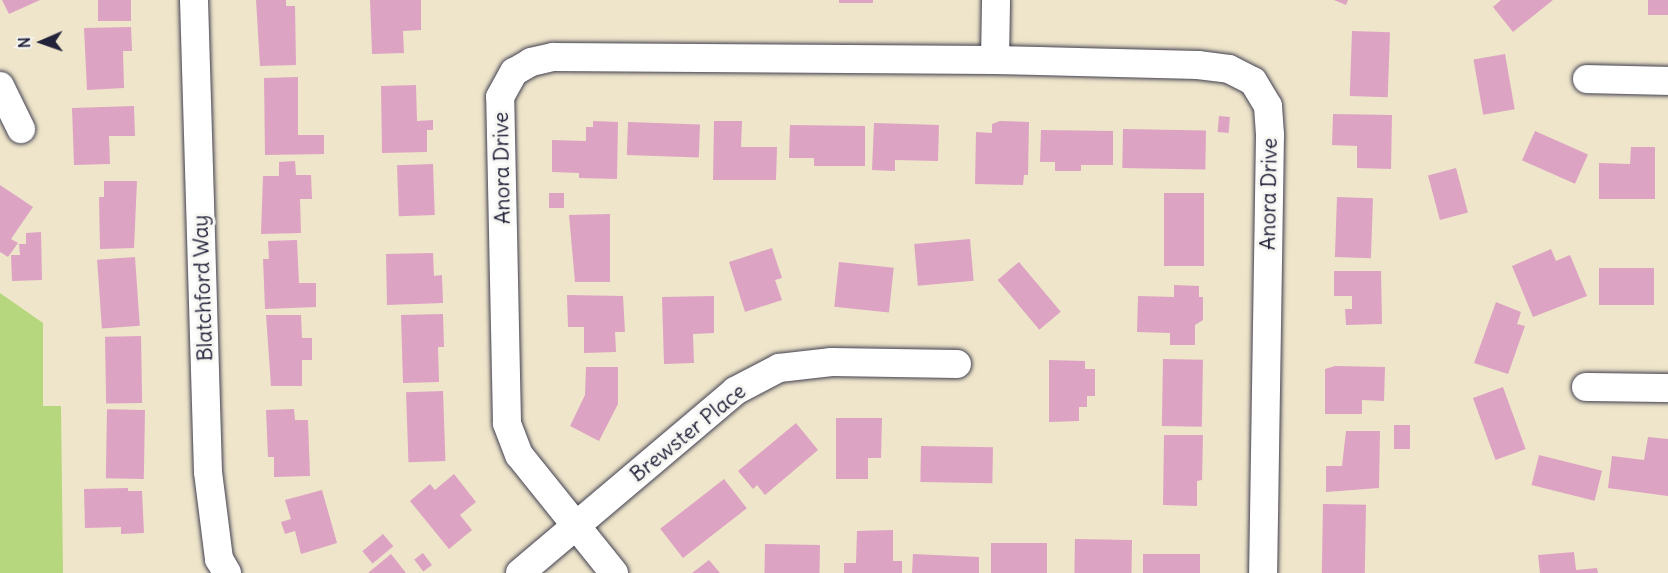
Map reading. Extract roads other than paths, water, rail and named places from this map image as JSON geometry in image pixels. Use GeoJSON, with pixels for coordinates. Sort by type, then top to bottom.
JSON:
{"type":"FeatureCollection","features":[{"type":"Feature","properties":{"kind":"street","name":"Blatchford Way"},"geometry":{"type":"LineString","coordinates":[[195,0],[208,472],[219,559],[227,573]]}},
{"type":"Feature","properties":{"kind":"street"},"geometry":{"type":"LineString","coordinates":[[994,60],[996,0]]}},
{"type":"Feature","properties":{"kind":"street","name":"Anora Drive"},"geometry":{"type":"LineString","coordinates":[[614,573],[519,455],[507,423],[500,97],[514,72],[531,62],[553,57],[994,60],[1229,69],[1253,81],[1268,106],[1263,573]]}},
{"type":"Feature","properties":{"kind":"street"},"geometry":{"type":"LineString","coordinates":[[1587,79],[1668,81]]}},
{"type":"Feature","properties":{"kind":"street"},"geometry":{"type":"LineString","coordinates":[[0,86],[21,129]]}},
{"type":"Feature","properties":{"kind":"street","name":"Brewster Place"},"geometry":{"type":"LineString","coordinates":[[520,573],[735,391],[779,368],[832,362],[957,364]]}},
{"type":"Feature","properties":{"kind":"street"},"geometry":{"type":"LineString","coordinates":[[1586,387],[1668,388]]}}]}
